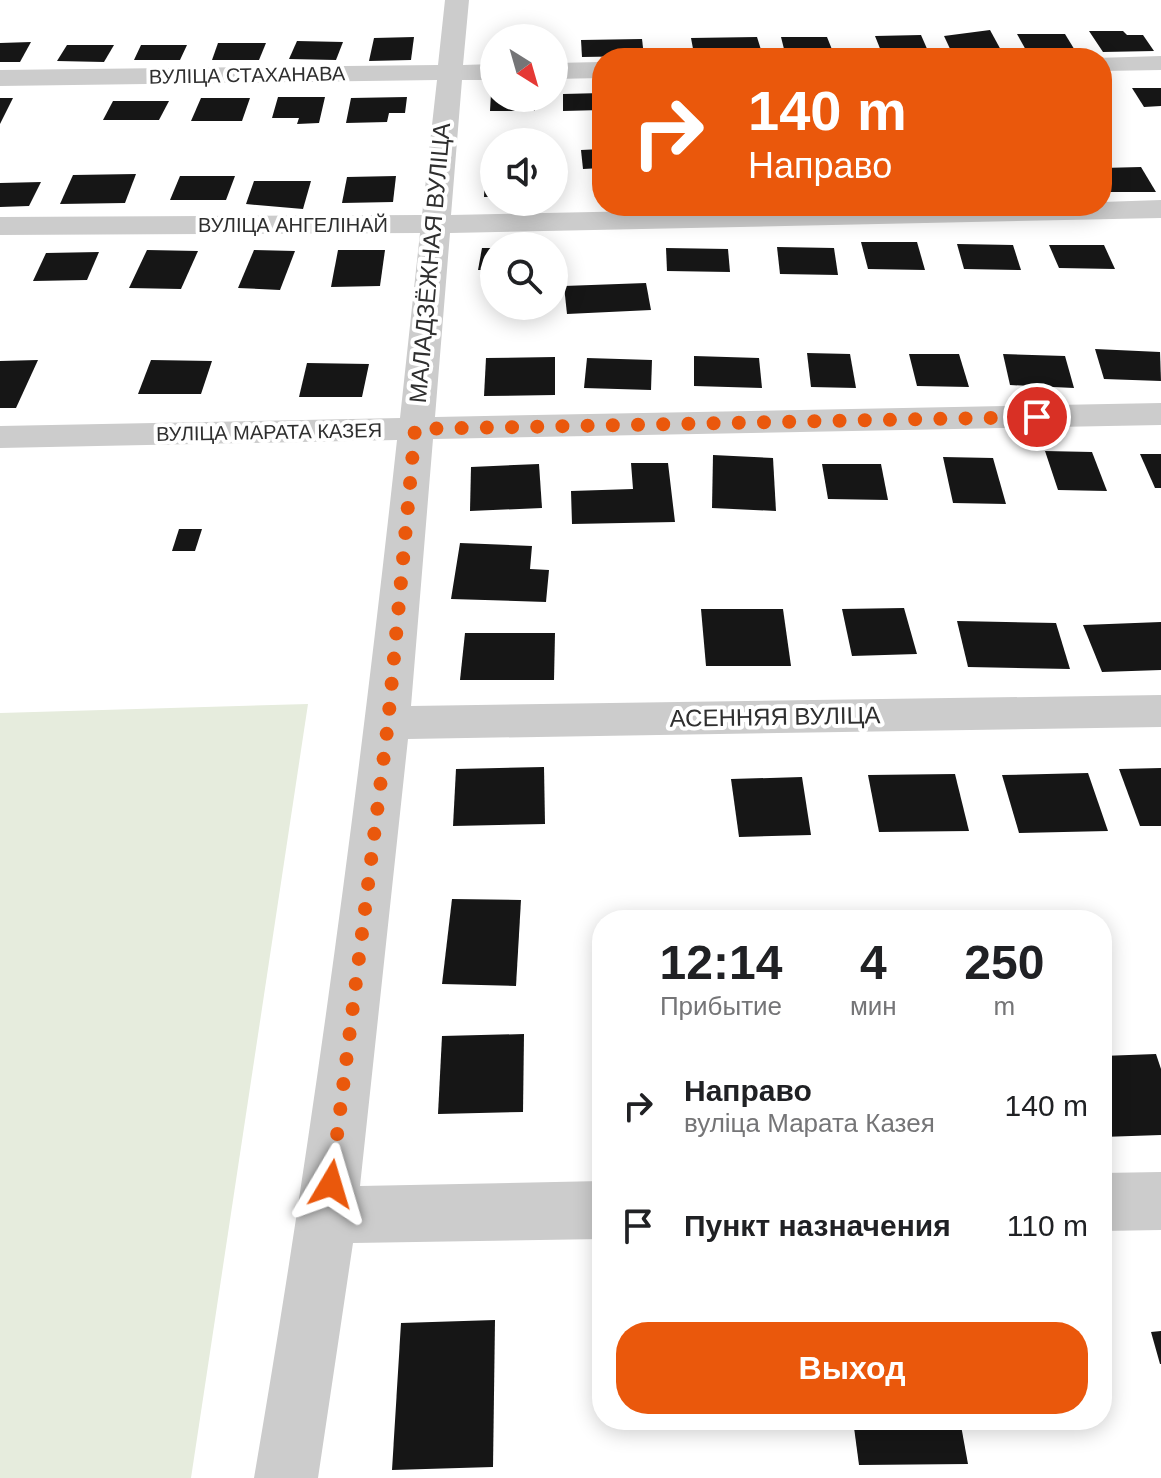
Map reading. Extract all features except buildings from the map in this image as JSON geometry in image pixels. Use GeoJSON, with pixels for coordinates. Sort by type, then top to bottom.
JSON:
{"type":"FeatureCollection","features":[{"type":"Feature","properties":{"kind":"street","name":"МАЛАДЗЁЖНАЯ ВУЛІЦА"},"geometry":{"type":"LineString","coordinates":[[286,1478],[328,1215],[388,723],[436,224],[447,72],[457,0]]}},
{"type":"Feature","properties":{"kind":"street"},"geometry":{"type":"LineString","coordinates":[[1112,64],[1161,63]]}},
{"type":"Feature","properties":{"kind":"street"},"geometry":{"type":"LineString","coordinates":[[568,71],[592,70]]}},
{"type":"Feature","properties":{"kind":"street","name":"ВУЛІЦА СТАХАНАВА"},"geometry":{"type":"LineString","coordinates":[[0,78],[480,72]]}},
{"type":"Feature","properties":{"kind":"street","name":"ВУЛІЦА АНГЕЛІНАЙ"},"geometry":{"type":"LineString","coordinates":[[1112,210],[1161,209]]}},
{"type":"Feature","properties":{"kind":"street","name":"ВУЛІЦА АНГЕЛІНАЙ"},"geometry":{"type":"LineString","coordinates":[[0,226],[436,224],[823,216]]}},
{"type":"Feature","properties":{"kind":"street","name":"ВУЛІЦА МАРАТА КАЗЕЯ"},"geometry":{"type":"LineString","coordinates":[[0,437],[1161,414]]}},
{"type":"Feature","properties":{"kind":"street","name":"АСЕННЯЯ ВУЛІЦА"},"geometry":{"type":"LineString","coordinates":[[388,723],[1161,711]]}},
{"type":"Feature","properties":{"kind":"street"},"geometry":{"type":"LineString","coordinates":[[1112,1202],[1161,1201]]}},
{"type":"Feature","properties":{"kind":"street"},"geometry":{"type":"LineString","coordinates":[[328,1215],[592,1210]]}},
{"type":"Feature","properties":{"kind":"green space"},"geometry":{"type":"Polygon","coordinates":[[[308,704],[191,1478],[0,1478],[0,713],[308,704]]]}},
{"type":"Feature","properties":{"kind":"route"},"geometry":{"type":"LineString","coordinates":[[331,1184],[388,723],[415,429],[1037,417]]}}]}
